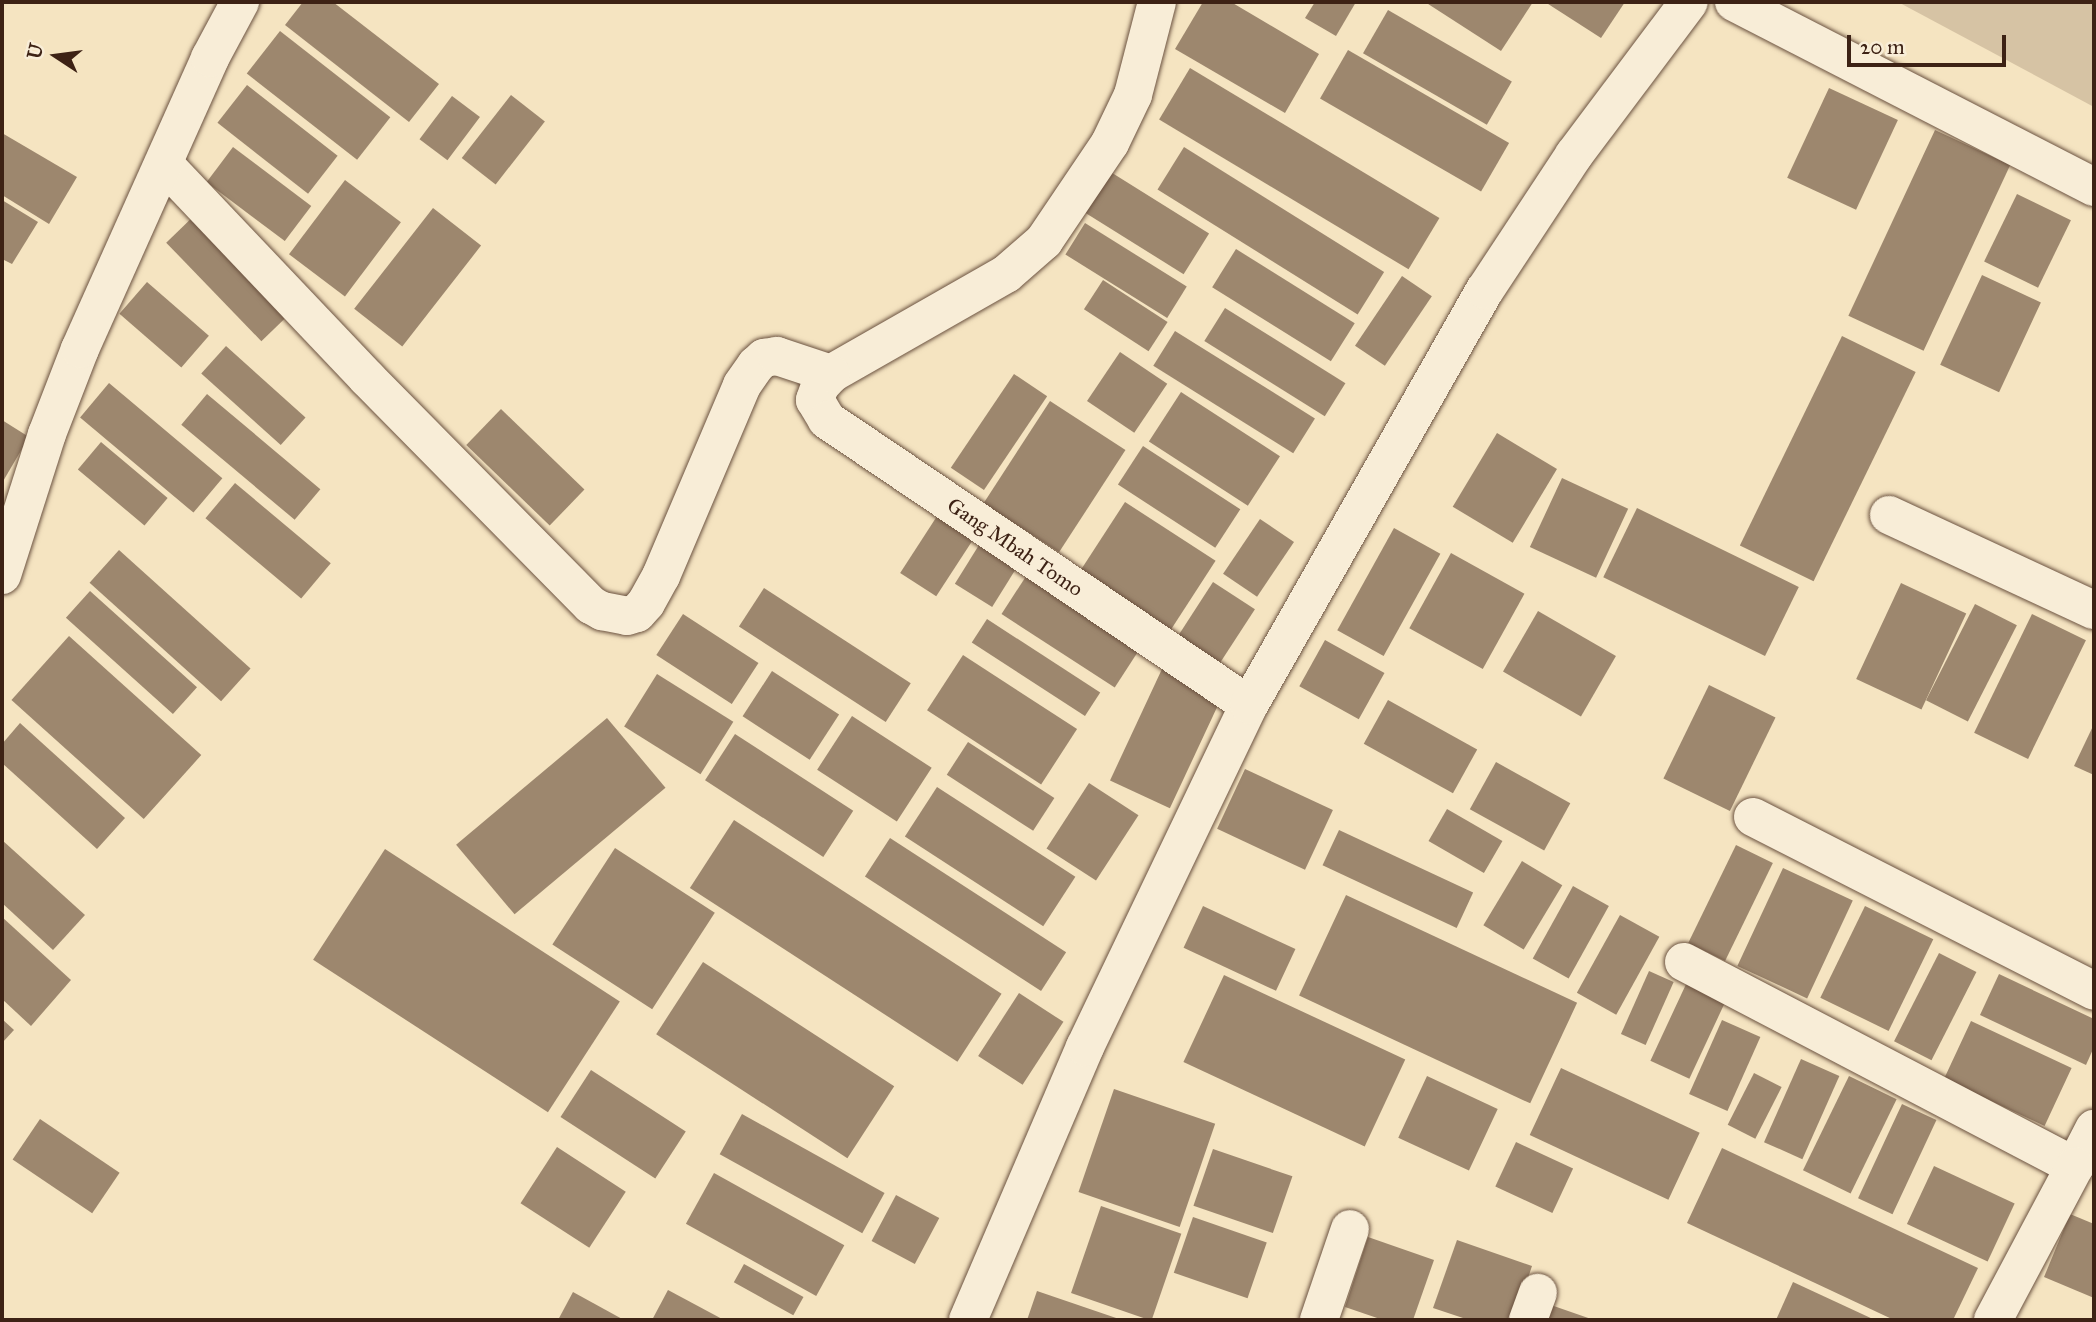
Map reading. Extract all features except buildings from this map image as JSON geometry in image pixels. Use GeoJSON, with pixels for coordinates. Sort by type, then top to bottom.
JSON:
{"type":"FeatureCollection","features":[{"type":"Feature","properties":{"kind":"street"},"geometry":{"type":"LineString","coordinates":[[2,575],[47,434],[80,349],[210,58],[240,2]]}},
{"type":"Feature","properties":{"kind":"street"},"geometry":{"type":"LineString","coordinates":[[164,164],[367,378],[591,605],[603,611],[627,616],[637,613],[646,603],[661,576],[742,384],[764,358],[806,365],[1006,274],[1044,241],[1110,143],[1133,96],[1157,2]]}},
{"type":"Feature","properties":{"kind":"street"},"geometry":{"type":"LineString","coordinates":[[968,1320],[1085,1047],[1249,705],[1485,290],[1574,155],[1689,2]]}},
{"type":"Feature","properties":{"kind":"street"},"geometry":{"type":"LineString","coordinates":[[1734,2],[2094,187]]}},
{"type":"Feature","properties":{"kind":"street","name":"Gang Mbah Tomo"},"geometry":{"type":"LineString","coordinates":[[806,365],[820,386],[815,400],[827,420],[1249,705]]}},
{"type":"Feature","properties":{"kind":"street"},"geometry":{"type":"LineString","coordinates":[[1889,515],[2094,610]]}},
{"type":"Feature","properties":{"kind":"street"},"geometry":{"type":"LineString","coordinates":[[1753,817],[2094,991]]}},
{"type":"Feature","properties":{"kind":"street"},"geometry":{"type":"LineString","coordinates":[[1684,962],[2075,1166]]}},
{"type":"Feature","properties":{"kind":"street"},"geometry":{"type":"LineString","coordinates":[[1993,1320],[2094,1129]]}},
{"type":"Feature","properties":{"kind":"street"},"geometry":{"type":"LineString","coordinates":[[1319,1320],[1350,1229]]}},
{"type":"Feature","properties":{"kind":"shaded area"},"geometry":{"type":"Polygon","coordinates":[[[1898,2],[2094,2],[2094,107],[1898,2]]]}}]}
